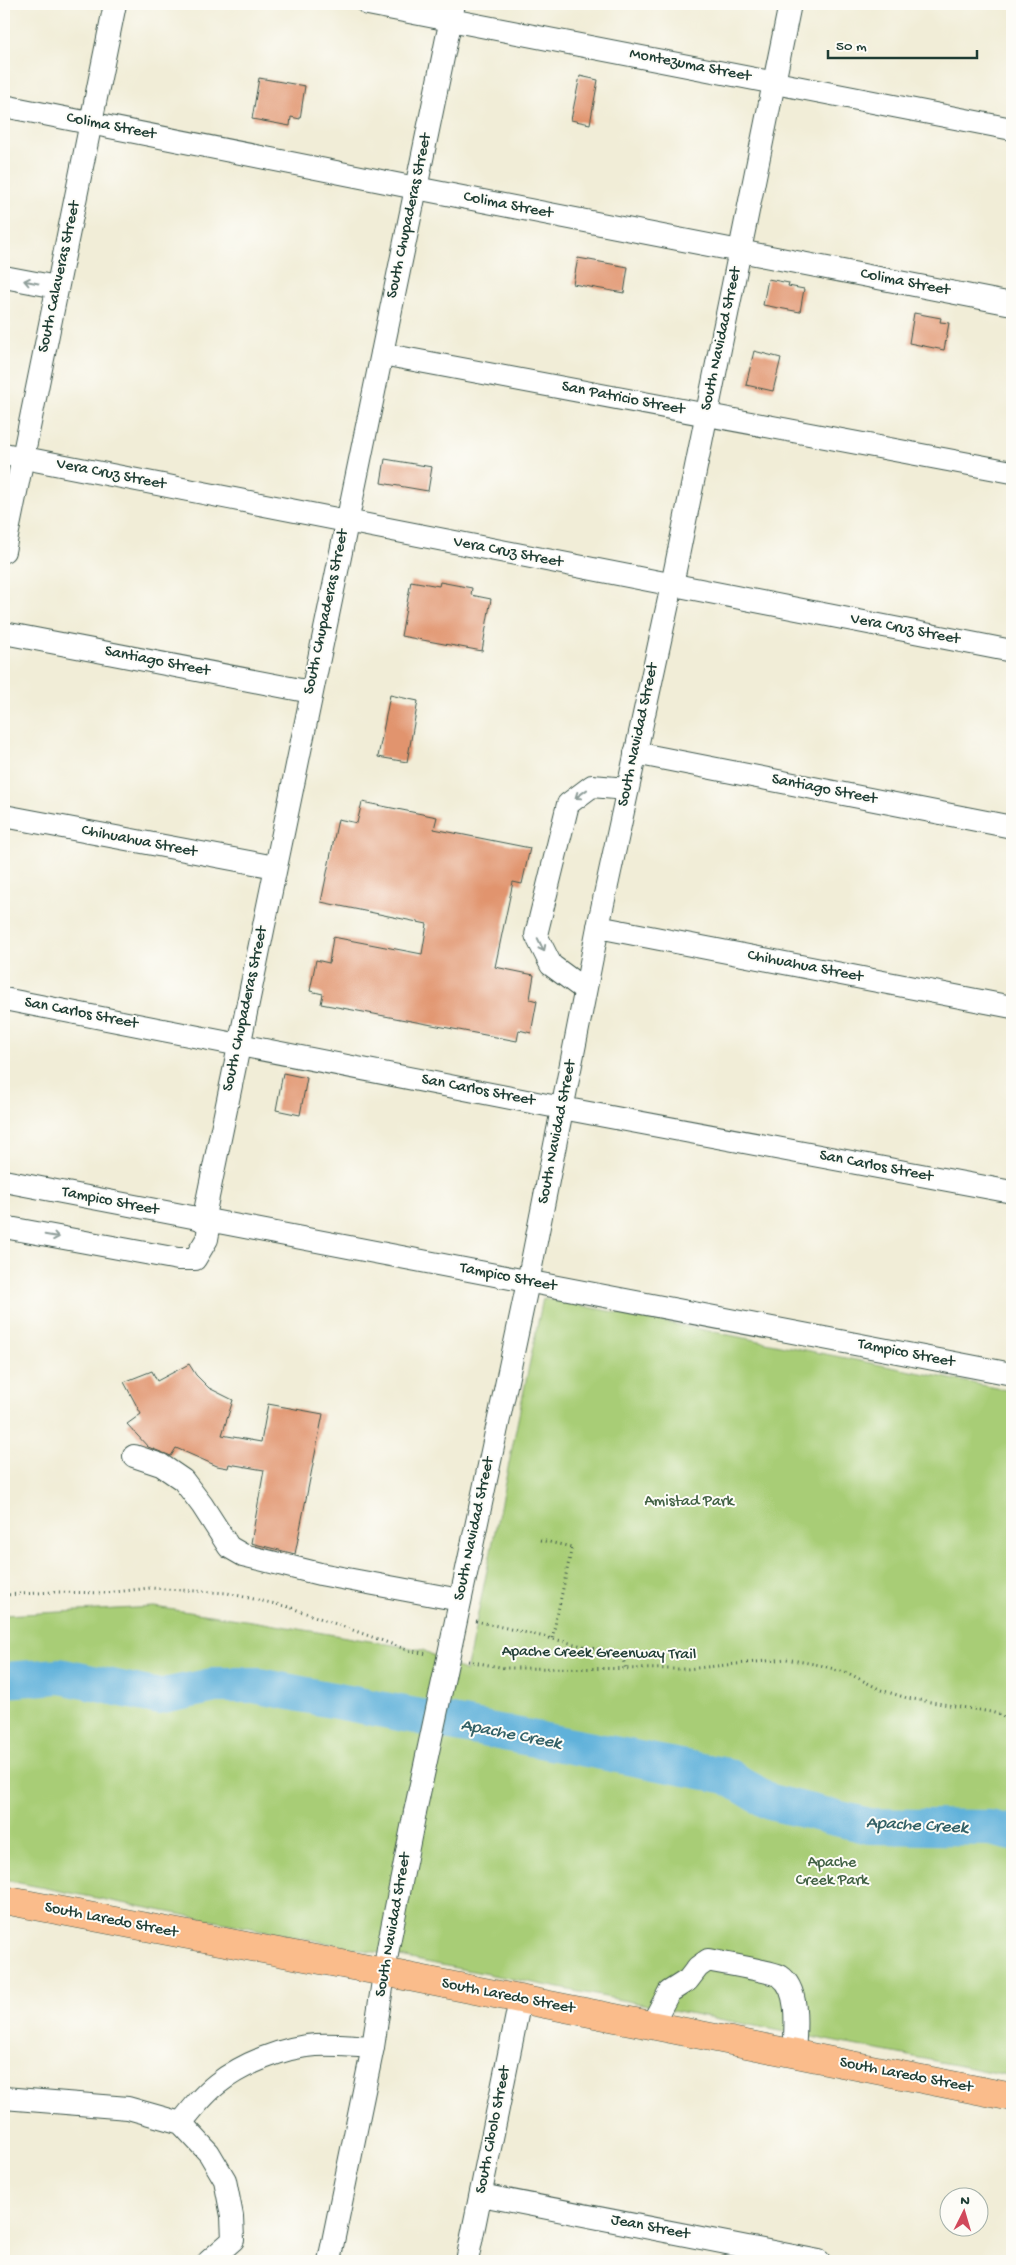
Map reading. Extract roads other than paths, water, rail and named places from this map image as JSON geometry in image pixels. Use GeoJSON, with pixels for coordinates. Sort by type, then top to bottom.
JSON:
{"type":"FeatureCollection","features":[{"type":"Feature","properties":{"kind":"main road","name":"South Laredo Street"},"geometry":{"type":"LineString","coordinates":[[4,1900],[384,1972],[1012,2097]]}},
{"type":"Feature","properties":{"kind":"street","name":"South Calaveras Street"},"geometry":{"type":"LineString","coordinates":[[4,551],[13,456],[57,288],[115,4]]}},
{"type":"Feature","properties":{"kind":"street","name":"Montezuma Street"},"geometry":{"type":"LineString","coordinates":[[368,4],[452,12],[773,82],[1012,129]]}},
{"type":"Feature","properties":{"kind":"street","name":"South Navidad Street"},"geometry":{"type":"LineString","coordinates":[[330,2261],[373,2047],[384,1972],[415,1812],[528,1282],[598,927],[672,585],[790,4]]}},
{"type":"Feature","properties":{"kind":"street","name":"South Chupaderas Street"},"geometry":{"type":"LineString","coordinates":[[4,1227],[178,1259],[195,1259],[207,1239],[207,1221],[239,1044],[452,12]]}},
{"type":"Feature","properties":{"kind":"street","name":"Colima Street"},"geometry":{"type":"LineString","coordinates":[[4,106],[1012,304]]}},
{"type":"Feature","properties":{"kind":"street"},"geometry":{"type":"LineString","coordinates":[[4,277],[57,288]]}},
{"type":"Feature","properties":{"kind":"street","name":"San Patricio Street"},"geometry":{"type":"LineString","coordinates":[[382,354],[1012,472]]}},
{"type":"Feature","properties":{"kind":"street","name":"Vera Cruz Street"},"geometry":{"type":"LineString","coordinates":[[13,456],[1012,651]]}},
{"type":"Feature","properties":{"kind":"street","name":"Santiago Street"},"geometry":{"type":"LineString","coordinates":[[4,633],[311,692]]}},
{"type":"Feature","properties":{"kind":"street","name":"Santiago Street"},"geometry":{"type":"LineString","coordinates":[[635,753],[1012,827]]}},
{"type":"Feature","properties":{"kind":"street"},"geometry":{"type":"LineString","coordinates":[[586,990],[551,965],[536,935],[568,804],[592,786],[627,789]]}},
{"type":"Feature","properties":{"kind":"street","name":"Chihuahua Street"},"geometry":{"type":"LineString","coordinates":[[4,816],[275,868]]}},
{"type":"Feature","properties":{"kind":"street","name":"Chihuahua Street"},"geometry":{"type":"LineString","coordinates":[[598,927],[1012,1008]]}},
{"type":"Feature","properties":{"kind":"street","name":"San Carlos Street"},"geometry":{"type":"LineString","coordinates":[[4,998],[562,1108],[1012,1192]]}},
{"type":"Feature","properties":{"kind":"street","name":"Tampico Street"},"geometry":{"type":"LineString","coordinates":[[4,1182],[1012,1374]]}},
{"type":"Feature","properties":{"kind":"street"},"geometry":{"type":"LineString","coordinates":[[134,1456],[161,1465],[182,1480],[229,1547],[244,1555],[320,1574],[460,1600]]}},
{"type":"Feature","properties":{"kind":"street"},"geometry":{"type":"LineString","coordinates":[[651,2026],[669,1992],[688,1980],[698,1967],[708,1960],[779,1976],[788,1985],[796,2021],[794,2054]]}},
{"type":"Feature","properties":{"kind":"street","name":"South Cibolo Street"},"geometry":{"type":"LineString","coordinates":[[468,2261],[520,2000]]}},
{"type":"Feature","properties":{"kind":"street"},"geometry":{"type":"LineString","coordinates":[[181,2123],[202,2097],[218,2083],[259,2060],[282,2051],[315,2046],[373,2047]]}},
{"type":"Feature","properties":{"kind":"street"},"geometry":{"type":"LineString","coordinates":[[4,2098],[128,2108],[181,2123],[209,2153],[225,2180],[232,2216],[233,2240],[209,2261]]}},
{"type":"Feature","properties":{"kind":"street","name":"Jean Street"},"geometry":{"type":"LineString","coordinates":[[481,2195],[819,2261]]}},
{"type":"Feature","properties":{"kind":"waterway","name":"Apache Creek"},"geometry":{"type":"LineString","coordinates":[[4,1680],[60,1676],[159,1697],[216,1685],[254,1685],[727,1776],[770,1802],[869,1826],[990,1828],[1012,1833]]}},
{"type":"Feature","properties":{"kind":"park label","name":"Amistad Park"},"geometry":{"type":"Point","coordinates":[689,1502]}},
{"type":"Feature","properties":{"kind":"park label","name":"Apache Creek Park"},"geometry":{"type":"Point","coordinates":[832,1872]}}]}
